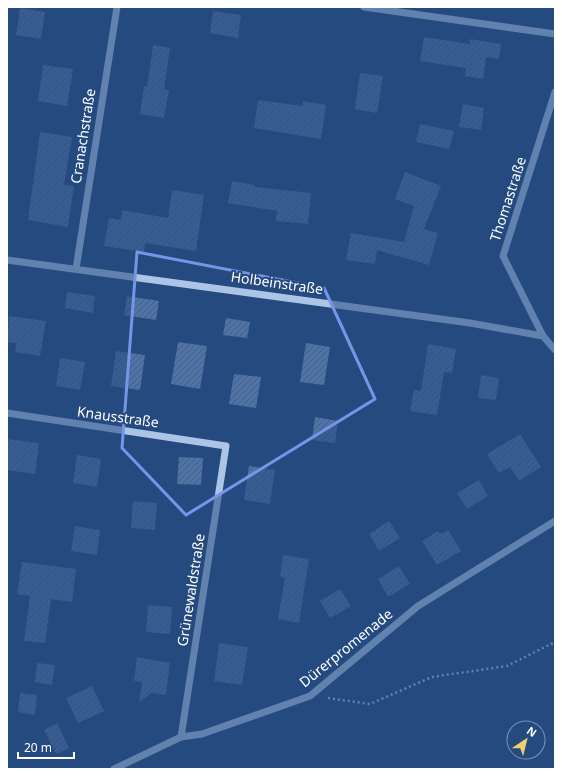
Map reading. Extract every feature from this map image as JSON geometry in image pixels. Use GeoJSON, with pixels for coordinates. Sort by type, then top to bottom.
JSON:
{"type":"FeatureCollection","features":[{"type":"Feature","properties":{"kind":"street","name":"Cranachstraße"},"geometry":{"type":"LineString","coordinates":[[76,269],[117,7]]}},
{"type":"Feature","properties":{"kind":"street"},"geometry":{"type":"LineString","coordinates":[[364,7],[555,34]]}},
{"type":"Feature","properties":{"kind":"street","name":"Thomastraße"},"geometry":{"type":"LineString","coordinates":[[555,92],[503,256],[543,336],[555,350]]}},
{"type":"Feature","properties":{"kind":"street","name":"Holbeinstraße"},"geometry":{"type":"LineString","coordinates":[[7,260],[470,323],[543,336]]}},
{"type":"Feature","properties":{"kind":"street","name":"Knausstraße"},"geometry":{"type":"LineString","coordinates":[[7,414],[226,446]]}},
{"type":"Feature","properties":{"kind":"street","name":"Grünewaldstraße"},"geometry":{"type":"LineString","coordinates":[[181,737],[226,446]]}},
{"type":"Feature","properties":{"kind":"street","name":"Dürerpromenade"},"geometry":{"type":"LineString","coordinates":[[114,769],[181,737],[202,734],[310,696],[418,606],[555,521]]}},
{"type":"Feature","properties":{"kind":"path"},"geometry":{"type":"LineString","coordinates":[[310,696],[370,704],[432,677],[507,666],[555,642]]}},
{"type":"Feature","properties":{"kind":"highlighted area"},"geometry":{"type":"Polygon","coordinates":[[[137,252],[324,288],[375,399],[186,515],[122,448],[137,252]]]}},
{"type":"Feature","properties":{"kind":"building"},"geometry":{"type":"Polygon","coordinates":[[[20,8],[45,12],[41,39],[16,35],[20,8]]]}},
{"type":"Feature","properties":{"kind":"building"},"geometry":{"type":"Polygon","coordinates":[[[213,11],[241,15],[238,38],[210,33],[213,11]]]}},
{"type":"Feature","properties":{"kind":"building"},"geometry":{"type":"Polygon","coordinates":[[[424,37],[470,44],[470,39],[501,44],[499,59],[486,57],[483,79],[465,76],[466,68],[420,61],[424,37]]]}},
{"type":"Feature","properties":{"kind":"building"},"geometry":{"type":"Polygon","coordinates":[[[153,45],[170,48],[164,89],[169,90],[164,118],[140,114],[144,86],[147,87],[153,45]]]}},
{"type":"Feature","properties":{"kind":"building"},"geometry":{"type":"Polygon","coordinates":[[[43,65],[73,69],[67,106],[38,101],[43,65]]]}},
{"type":"Feature","properties":{"kind":"building"},"geometry":{"type":"Polygon","coordinates":[[[360,73],[383,76],[377,113],[355,109],[360,73]]]}},
{"type":"Feature","properties":{"kind":"building"},"geometry":{"type":"Polygon","coordinates":[[[258,100],[302,106],[303,101],[326,105],[321,139],[254,128],[258,100]]]}},
{"type":"Feature","properties":{"kind":"building"},"geometry":{"type":"Polygon","coordinates":[[[463,104],[484,108],[481,130],[459,127],[463,104]]]}},
{"type":"Feature","properties":{"kind":"building"},"geometry":{"type":"Polygon","coordinates":[[[420,124],[454,131],[449,149],[416,142],[420,124]]]}},
{"type":"Feature","properties":{"kind":"building"},"geometry":{"type":"Polygon","coordinates":[[[40,132],[72,137],[64,185],[74,186],[68,227],[28,220],[40,132]]]}},
{"type":"Feature","properties":{"kind":"building"},"geometry":{"type":"Polygon","coordinates":[[[405,172],[441,186],[424,229],[438,233],[429,265],[377,250],[375,264],[346,260],[351,233],[404,242],[414,206],[395,199],[405,172]]]}},
{"type":"Feature","properties":{"kind":"building"},"geometry":{"type":"Polygon","coordinates":[[[232,181],[255,185],[255,187],[311,193],[308,224],[276,221],[277,211],[228,203],[232,181]]]}},
{"type":"Feature","properties":{"kind":"building"},"geometry":{"type":"Polygon","coordinates":[[[172,190],[204,195],[196,251],[145,243],[144,252],[104,246],[109,218],[121,220],[122,210],[168,218],[172,190]]]}},
{"type":"Feature","properties":{"kind":"building"},"geometry":{"type":"Polygon","coordinates":[[[67,292],[95,296],[93,313],[65,308],[67,292]]]}},
{"type":"Feature","properties":{"kind":"building"},"geometry":{"type":"Polygon","coordinates":[[[127,296],[159,301],[156,320],[124,315],[127,296]]]}},
{"type":"Feature","properties":{"kind":"building"},"geometry":{"type":"Polygon","coordinates":[[[9,316],[46,321],[40,356],[15,352],[16,343],[7,342],[9,316]]]}},
{"type":"Feature","properties":{"kind":"building"},"geometry":{"type":"Polygon","coordinates":[[[226,318],[250,322],[247,338],[223,335],[226,318]]]}},
{"type":"Feature","properties":{"kind":"building"},"geometry":{"type":"Polygon","coordinates":[[[178,342],[207,346],[200,389],[171,384],[178,342]]]}},
{"type":"Feature","properties":{"kind":"building"},"geometry":{"type":"Polygon","coordinates":[[[306,343],[330,347],[324,385],[300,382],[306,343]]]}},
{"type":"Feature","properties":{"kind":"building"},"geometry":{"type":"Polygon","coordinates":[[[428,344],[456,349],[452,373],[444,372],[437,415],[410,411],[414,390],[421,391],[428,344]]]}},
{"type":"Feature","properties":{"kind":"building"},"geometry":{"type":"Polygon","coordinates":[[[116,351],[145,355],[140,390],[111,386],[116,351]]]}},
{"type":"Feature","properties":{"kind":"building"},"geometry":{"type":"Polygon","coordinates":[[[60,358],[85,362],[80,390],[56,386],[60,358]]]}},
{"type":"Feature","properties":{"kind":"building"},"geometry":{"type":"Polygon","coordinates":[[[234,374],[261,377],[256,408],[229,404],[234,374]]]}},
{"type":"Feature","properties":{"kind":"building"},"geometry":{"type":"Polygon","coordinates":[[[481,375],[499,378],[496,400],[478,398],[481,375]]]}},
{"type":"Feature","properties":{"kind":"building"},"geometry":{"type":"Polygon","coordinates":[[[315,417],[338,421],[335,443],[312,440],[315,417]]]}},
{"type":"Feature","properties":{"kind":"building"},"geometry":{"type":"Polygon","coordinates":[[[520,434],[541,467],[519,481],[510,467],[499,473],[487,454],[520,434]]]}},
{"type":"Feature","properties":{"kind":"building"},"geometry":{"type":"Polygon","coordinates":[[[7,439],[39,443],[35,474],[7,470],[7,439]]]}},
{"type":"Feature","properties":{"kind":"building"},"geometry":{"type":"Polygon","coordinates":[[[77,455],[101,459],[97,487],[73,483],[77,455]]]}},
{"type":"Feature","properties":{"kind":"building"},"geometry":{"type":"Polygon","coordinates":[[[179,457],[203,458],[201,485],[177,484],[179,457]]]}},
{"type":"Feature","properties":{"kind":"building"},"geometry":{"type":"Polygon","coordinates":[[[249,466],[275,470],[270,504],[244,500],[249,466]]]}},
{"type":"Feature","properties":{"kind":"building"},"geometry":{"type":"Polygon","coordinates":[[[479,480],[488,496],[467,509],[457,493],[479,480]]]}},
{"type":"Feature","properties":{"kind":"building"},"geometry":{"type":"Polygon","coordinates":[[[133,501],[157,503],[155,530],[131,528],[133,501]]]}},
{"type":"Feature","properties":{"kind":"building"},"geometry":{"type":"Polygon","coordinates":[[[389,521],[400,538],[379,551],[369,534],[389,521]]]}},
{"type":"Feature","properties":{"kind":"building"},"geometry":{"type":"Polygon","coordinates":[[[75,526],[100,530],[97,555],[71,551],[75,526]]]}},
{"type":"Feature","properties":{"kind":"building"},"geometry":{"type":"Polygon","coordinates":[[[448,530],[461,551],[437,565],[422,541],[438,531],[441,534],[448,530]]]}},
{"type":"Feature","properties":{"kind":"building"},"geometry":{"type":"Polygon","coordinates":[[[283,555],[309,559],[299,623],[278,619],[285,578],[280,577],[283,555]]]}},
{"type":"Feature","properties":{"kind":"building"},"geometry":{"type":"Polygon","coordinates":[[[22,562],[76,569],[72,602],[51,599],[45,643],[24,641],[30,596],[17,594],[22,562]]]}},
{"type":"Feature","properties":{"kind":"building"},"geometry":{"type":"Polygon","coordinates":[[[399,566],[410,584],[388,597],[378,579],[399,566]]]}},
{"type":"Feature","properties":{"kind":"building"},"geometry":{"type":"Polygon","coordinates":[[[340,589],[351,606],[330,618],[320,601],[340,589]]]}},
{"type":"Feature","properties":{"kind":"building"},"geometry":{"type":"Polygon","coordinates":[[[148,605],[172,607],[170,634],[146,632],[148,605]]]}},
{"type":"Feature","properties":{"kind":"building"},"geometry":{"type":"Polygon","coordinates":[[[219,643],[248,647],[242,685],[214,681],[219,643]]]}},
{"type":"Feature","properties":{"kind":"building"},"geometry":{"type":"Polygon","coordinates":[[[137,657],[170,663],[166,695],[152,693],[139,702],[142,682],[134,681],[137,657]]]}},
{"type":"Feature","properties":{"kind":"building"},"geometry":{"type":"Polygon","coordinates":[[[37,663],[55,665],[52,685],[35,682],[37,663]]]}},
{"type":"Feature","properties":{"kind":"building"},"geometry":{"type":"Polygon","coordinates":[[[92,686],[104,711],[78,723],[66,698],[92,686]]]}},
{"type":"Feature","properties":{"kind":"building"},"geometry":{"type":"Polygon","coordinates":[[[20,693],[37,695],[35,715],[18,712],[20,693]]]}},
{"type":"Feature","properties":{"kind":"building"},"geometry":{"type":"Polygon","coordinates":[[[57,723],[69,748],[56,754],[44,730],[57,723]]]}}]}
